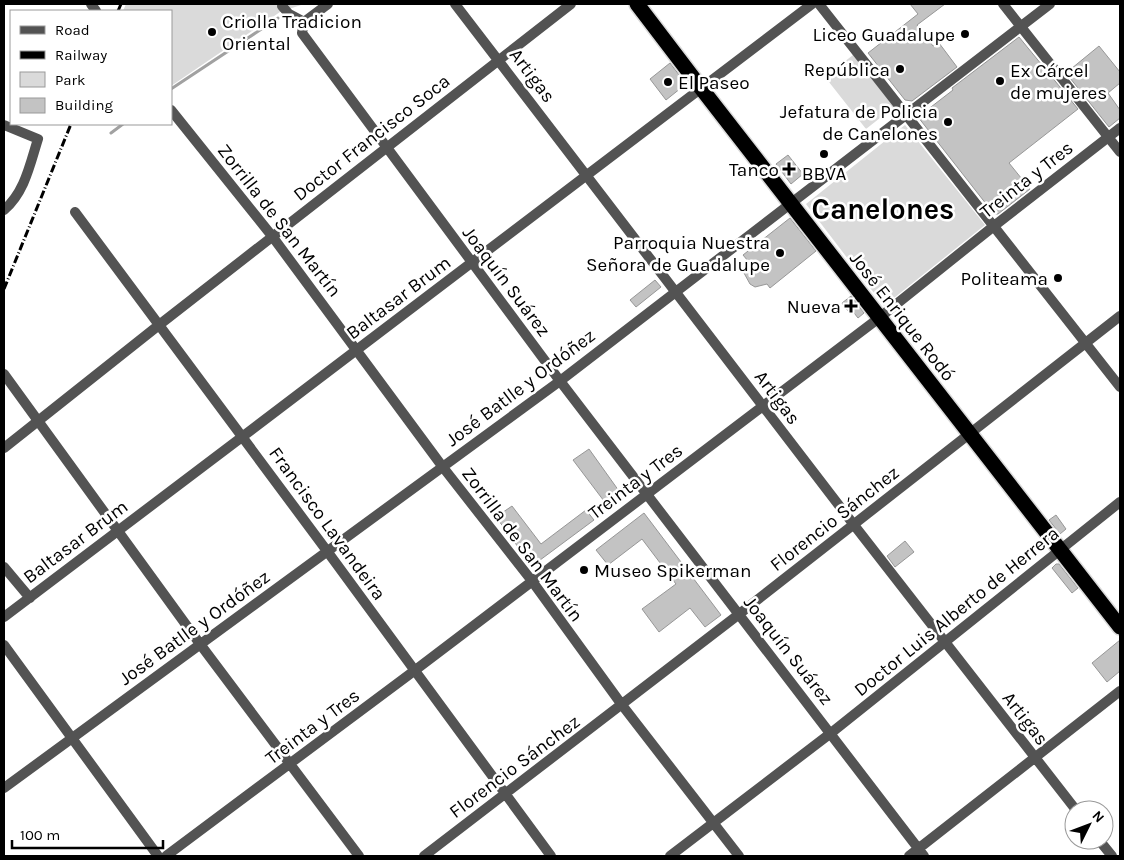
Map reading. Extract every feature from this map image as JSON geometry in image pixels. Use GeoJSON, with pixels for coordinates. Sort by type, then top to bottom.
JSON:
{"type":"FeatureCollection","features":[{"type":"Feature","properties":{"kind":"highway","name":"José Enrique Rodó"},"geometry":{"type":"LineString","coordinates":[[637,4],[1120,627]]}},
{"type":"Feature","properties":{"kind":"street"},"geometry":{"type":"LineString","coordinates":[[282,6],[289,14],[304,22],[328,4]]}},
{"type":"Feature","properties":{"kind":"street","name":"Artigas"},"geometry":{"type":"LineString","coordinates":[[455,4],[854,525],[1068,800]]}},
{"type":"Feature","properties":{"kind":"street","name":"Doctor Francisco Soca"},"geometry":{"type":"LineString","coordinates":[[4,448],[498,59],[572,4]]}},
{"type":"Feature","properties":{"kind":"street","name":"Baltasar Brum"},"geometry":{"type":"LineString","coordinates":[[4,617],[812,4]]}},
{"type":"Feature","properties":{"kind":"street"},"geometry":{"type":"LineString","coordinates":[[819,4],[1120,387]]}},
{"type":"Feature","properties":{"kind":"street"},"geometry":{"type":"LineString","coordinates":[[1003,4],[1120,152]]}},
{"type":"Feature","properties":{"kind":"street","name":"José Batlle y Ordóñez"},"geometry":{"type":"LineString","coordinates":[[4,788],[560,381],[1050,4]]}},
{"type":"Feature","properties":{"kind":"street","name":"Joaquín Suárez"},"geometry":{"type":"LineString","coordinates":[[304,22],[302,34],[386,149],[738,615],[921,852]]}},
{"type":"Feature","properties":{"kind":"street","name":"Zorrilla de San Martín"},"geometry":{"type":"LineString","coordinates":[[172,111],[272,236],[442,466],[532,581],[622,705],[739,856]]}},
{"type":"Feature","properties":{"kind":"street"},"geometry":{"type":"LineString","coordinates":[[4,125],[38,139],[17,197],[4,210]]}},
{"type":"Feature","properties":{"kind":"street","name":"Treinta y Tres"},"geometry":{"type":"LineString","coordinates":[[166,856],[291,764],[879,318],[1120,128]]}},
{"type":"Feature","properties":{"kind":"street","name":"Francisco Lavandeira"},"geometry":{"type":"LineString","coordinates":[[75,212],[551,856]]}},
{"type":"Feature","properties":{"kind":"street","name":"Florencio Sánchez"},"geometry":{"type":"LineString","coordinates":[[424,856],[854,525],[1120,316]]}},
{"type":"Feature","properties":{"kind":"street"},"geometry":{"type":"LineString","coordinates":[[4,374],[36,421],[200,644],[359,856]]}},
{"type":"Feature","properties":{"kind":"street","name":"Doctor Luis Alberto de Herrera"},"geometry":{"type":"LineString","coordinates":[[670,856],[831,733],[1120,502]]}},
{"type":"Feature","properties":{"kind":"street"},"geometry":{"type":"LineString","coordinates":[[4,567],[30,598]]}},
{"type":"Feature","properties":{"kind":"street"},"geometry":{"type":"LineString","coordinates":[[4,645],[158,856]]}},
{"type":"Feature","properties":{"kind":"street"},"geometry":{"type":"LineString","coordinates":[[909,856],[921,852],[1120,691]]}},
{"type":"Feature","properties":{"kind":"green space","name":"Criolla Tradicion Oriental"},"geometry":{"type":"Polygon","coordinates":[[[126,4],[304,4],[280,12],[172,85],[172,10],[123,10],[126,4]]]}},
{"type":"Feature","properties":{"kind":"green space"},"geometry":{"type":"Polygon","coordinates":[[[853,55],[894,107],[866,129],[825,77],[853,55]]]}},
{"type":"Feature","properties":{"kind":"green space"},"geometry":{"type":"Polygon","coordinates":[[[905,125],[985,225],[884,306],[806,204],[905,125]]]}},
{"type":"Feature","properties":{"kind":"building"},"geometry":{"type":"Polygon","coordinates":[[[910,4],[945,4],[917,25],[933,46],[939,43],[957,67],[912,101],[905,100],[868,53],[918,14],[910,4]]]}},
{"type":"Feature","properties":{"kind":"building"},"geometry":{"type":"Polygon","coordinates":[[[1019,37],[1078,109],[1009,163],[1030,189],[998,214],[994,214],[918,117],[953,90],[952,88],[1019,37]]]}},
{"type":"Feature","properties":{"kind":"building"},"geometry":{"type":"Polygon","coordinates":[[[1099,46],[1120,72],[1120,83],[1108,93],[1120,110],[1120,118],[1109,127],[1066,73],[1099,46]]]}},
{"type":"Feature","properties":{"kind":"building","name":"El Paseo"},"geometry":{"type":"Polygon","coordinates":[[[670,63],[686,84],[666,100],[650,79],[670,63]]]}},
{"type":"Feature","properties":{"kind":"building","name":"Tanco"},"geometry":{"type":"Polygon","coordinates":[[[788,155],[803,174],[791,184],[776,164],[788,155]]]}},
{"type":"Feature","properties":{"kind":"building","name":"Parroquia Nuestra Señora de Guadalupe"},"geometry":{"type":"Polygon","coordinates":[[[790,218],[816,251],[770,288],[767,284],[755,287],[750,284],[744,273],[748,261],[743,255],[790,218]]]}},
{"type":"Feature","properties":{"kind":"building"},"geometry":{"type":"Polygon","coordinates":[[[655,280],[661,287],[636,307],[630,300],[655,280]]]}},
{"type":"Feature","properties":{"kind":"building","name":"Nueva"},"geometry":{"type":"Polygon","coordinates":[[[851,296],[864,313],[858,318],[851,309],[848,311],[842,303],[851,296]]]}},
{"type":"Feature","properties":{"kind":"building"},"geometry":{"type":"Polygon","coordinates":[[[589,449],[624,498],[610,509],[573,460],[589,449]]]}},
{"type":"Feature","properties":{"kind":"building"},"geometry":{"type":"Polygon","coordinates":[[[512,506],[541,544],[586,510],[594,520],[532,566],[496,517],[512,506]]]}},
{"type":"Feature","properties":{"kind":"building"},"geometry":{"type":"Polygon","coordinates":[[[644,513],[721,615],[705,627],[690,608],[659,632],[642,609],[676,584],[642,539],[608,565],[596,550],[644,513]]]}},
{"type":"Feature","properties":{"kind":"building"},"geometry":{"type":"Polygon","coordinates":[[[1056,515],[1066,529],[1060,534],[1049,520],[1056,515]]]}},
{"type":"Feature","properties":{"kind":"building"},"geometry":{"type":"Polygon","coordinates":[[[905,541],[914,552],[895,567],[887,556],[905,541]]]}},
{"type":"Feature","properties":{"kind":"building"},"geometry":{"type":"Polygon","coordinates":[[[1059,564],[1078,588],[1072,593],[1052,568],[1059,564]]]}},
{"type":"Feature","properties":{"kind":"building"},"geometry":{"type":"Polygon","coordinates":[[[1120,640],[1120,671],[1107,682],[1092,663],[1120,640]]]}},
{"type":"Feature","properties":{"kind":"waterway"},"geometry":{"type":"LineString","coordinates":[[172,88],[278,18]]}},
{"type":"Feature","properties":{"kind":"waterway"},"geometry":{"type":"LineString","coordinates":[[111,133],[122,125]]}},
{"type":"Feature","properties":{"kind":"railway"},"geometry":{"type":"LineString","coordinates":[[118,10],[121,4]]}},
{"type":"Feature","properties":{"kind":"railway"},"geometry":{"type":"LineString","coordinates":[[4,289],[71,125]]}},
{"type":"Feature","properties":{"kind":"place","name":"Criolla Tradicion Oriental"},"geometry":{"type":"Point","coordinates":[212,32]}},
{"type":"Feature","properties":{"kind":"place","name":"Liceo Guadalupe"},"geometry":{"type":"Point","coordinates":[965,34]}},
{"type":"Feature","properties":{"kind":"place","name":"República"},"geometry":{"type":"Point","coordinates":[900,69]}},
{"type":"Feature","properties":{"kind":"place","name":"Ex Cárcel de mujeres"},"geometry":{"type":"Point","coordinates":[1000,81]}},
{"type":"Feature","properties":{"kind":"place","name":"El Paseo"},"geometry":{"type":"Point","coordinates":[668,82]}},
{"type":"Feature","properties":{"kind":"place","name":"Jefatura de Policia de Canelones"},"geometry":{"type":"Point","coordinates":[948,122]}},
{"type":"Feature","properties":{"kind":"place","name":"BBVA"},"geometry":{"type":"Point","coordinates":[824,154]}},
{"type":"Feature","properties":{"kind":"place","name":"Tanco"},"geometry":{"type":"Point","coordinates":[789,169]}},
{"type":"Feature","properties":{"kind":"place","name":"Parroquia Nuestra Señora de Guadalupe"},"geometry":{"type":"Point","coordinates":[780,253]}},
{"type":"Feature","properties":{"kind":"place","name":"Politeama"},"geometry":{"type":"Point","coordinates":[1058,278]}},
{"type":"Feature","properties":{"kind":"place","name":"Nueva"},"geometry":{"type":"Point","coordinates":[851,306]}},
{"type":"Feature","properties":{"kind":"place","name":"Museo Spikerman"},"geometry":{"type":"Point","coordinates":[584,570]}},
{"type":"Feature","properties":{"kind":"district","name":"Canelones"},"geometry":{"type":"Point","coordinates":[883,209]}}]}
